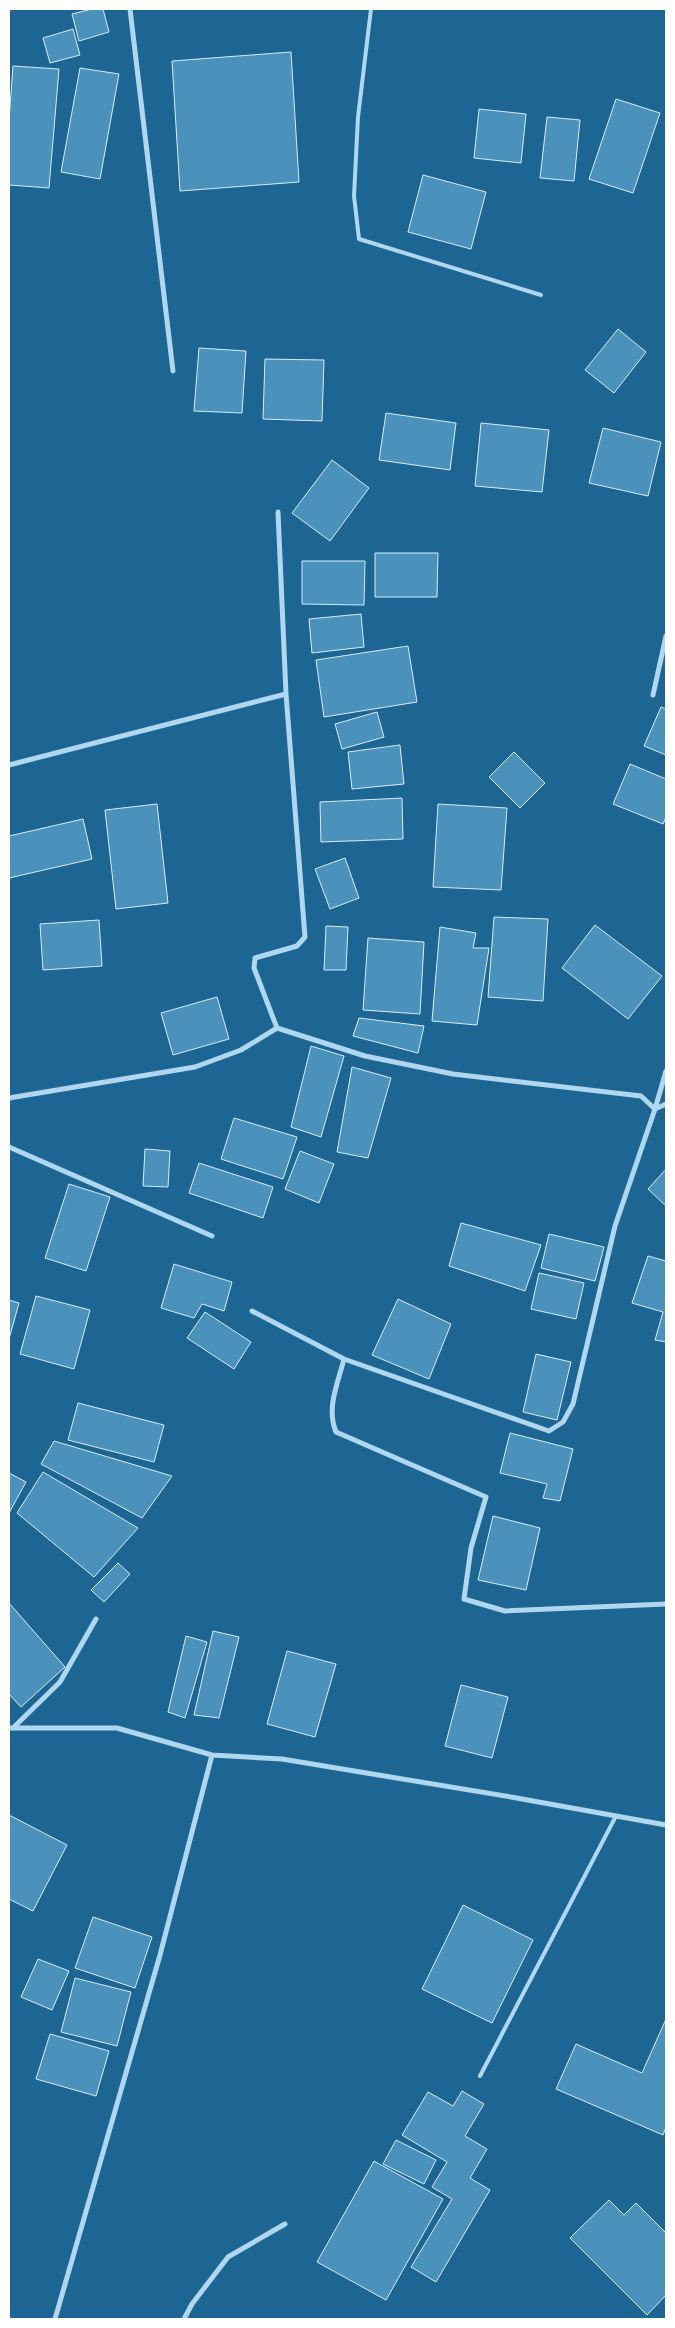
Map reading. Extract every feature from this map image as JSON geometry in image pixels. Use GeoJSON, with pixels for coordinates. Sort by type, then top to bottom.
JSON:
{"type":"FeatureCollection","features":[{"type":"Feature","properties":{"kind":"street"},"geometry":{"type":"LineString","coordinates":[[130,9],[173,371]]}},
{"type":"Feature","properties":{"kind":"street"},"geometry":{"type":"LineString","coordinates":[[278,512],[286,694],[305,937],[297,946],[255,958],[254,968],[278,1028]]}},
{"type":"Feature","properties":{"kind":"street"},"geometry":{"type":"LineString","coordinates":[[653,695],[666,636]]}},
{"type":"Feature","properties":{"kind":"street"},"geometry":{"type":"LineString","coordinates":[[9,765],[286,694]]}},
{"type":"Feature","properties":{"kind":"street"},"geometry":{"type":"LineString","coordinates":[[9,1098],[195,1066],[241,1050],[278,1028],[364,1056],[453,1074],[641,1096],[655,1109]]}},
{"type":"Feature","properties":{"kind":"street"},"geometry":{"type":"LineString","coordinates":[[252,1311],[344,1359],[530,1426],[549,1431],[563,1422],[573,1404],[615,1226],[655,1109],[666,1070]]}},
{"type":"Feature","properties":{"kind":"street"},"geometry":{"type":"LineString","coordinates":[[655,1109],[666,1104]]}},
{"type":"Feature","properties":{"kind":"street"},"geometry":{"type":"LineString","coordinates":[[9,1147],[212,1236]]}},
{"type":"Feature","properties":{"kind":"street"},"geometry":{"type":"LineString","coordinates":[[344,1359],[331,1410],[332,1423],[336,1432],[486,1498],[471,1548],[464,1599],[505,1610],[666,1604]]}},
{"type":"Feature","properties":{"kind":"street"},"geometry":{"type":"LineString","coordinates":[[11,1728],[60,1682],[96,1619]]}},
{"type":"Feature","properties":{"kind":"street"},"geometry":{"type":"LineString","coordinates":[[11,1728],[118,1728],[212,1755],[282,1759],[666,1825]]}},
{"type":"Feature","properties":{"kind":"street"},"geometry":{"type":"LineString","coordinates":[[55,2319],[160,1955],[212,1755]]}},
{"type":"Feature","properties":{"kind":"street"},"geometry":{"type":"LineString","coordinates":[[184,2319],[192,2304],[228,2257],[285,2224]]}},
{"type":"Feature","properties":{"kind":"lane"},"geometry":{"type":"LineString","coordinates":[[370,9],[358,117],[354,196],[359,239],[540,295]]}},
{"type":"Feature","properties":{"kind":"lane"},"geometry":{"type":"LineString","coordinates":[[480,2076],[616,1816]]}},
{"type":"Feature","properties":{"kind":"building"},"geometry":{"type":"Polygon","coordinates":[[[92,9],[103,9],[109,32],[79,41],[72,14],[92,9]]]}},
{"type":"Feature","properties":{"kind":"building"},"geometry":{"type":"Polygon","coordinates":[[[73,29],[80,55],[50,63],[43,38],[73,29]]]}},
{"type":"Feature","properties":{"kind":"building"},"geometry":{"type":"Polygon","coordinates":[[[291,52],[299,182],[180,191],[172,61],[291,52]]]}},
{"type":"Feature","properties":{"kind":"building"},"geometry":{"type":"Polygon","coordinates":[[[13,66],[59,69],[49,188],[9,185],[9,120],[13,66]]]}},
{"type":"Feature","properties":{"kind":"building"},"geometry":{"type":"Polygon","coordinates":[[[80,68],[119,74],[100,179],[61,172],[80,68]]]}},
{"type":"Feature","properties":{"kind":"building"},"geometry":{"type":"Polygon","coordinates":[[[616,99],[660,113],[633,193],[589,179],[616,99]]]}},
{"type":"Feature","properties":{"kind":"building"},"geometry":{"type":"Polygon","coordinates":[[[479,109],[526,114],[521,163],[474,158],[479,109]]]}},
{"type":"Feature","properties":{"kind":"building"},"geometry":{"type":"Polygon","coordinates":[[[547,117],[580,120],[574,181],[540,178],[547,117]]]}},
{"type":"Feature","properties":{"kind":"building"},"geometry":{"type":"Polygon","coordinates":[[[423,175],[486,192],[471,249],[408,232],[423,175]]]}},
{"type":"Feature","properties":{"kind":"building"},"geometry":{"type":"Polygon","coordinates":[[[618,329],[646,352],[614,393],[585,370],[618,329]]]}},
{"type":"Feature","properties":{"kind":"building"},"geometry":{"type":"Polygon","coordinates":[[[199,348],[246,351],[242,413],[194,411],[199,348]]]}},
{"type":"Feature","properties":{"kind":"building"},"geometry":{"type":"Polygon","coordinates":[[[265,359],[324,360],[322,421],[263,419],[265,359]]]}},
{"type":"Feature","properties":{"kind":"building"},"geometry":{"type":"Polygon","coordinates":[[[386,413],[456,423],[450,470],[379,460],[386,413]]]}},
{"type":"Feature","properties":{"kind":"building"},"geometry":{"type":"Polygon","coordinates":[[[481,423],[549,430],[542,492],[475,486],[481,423]]]}},
{"type":"Feature","properties":{"kind":"building"},"geometry":{"type":"Polygon","coordinates":[[[603,428],[661,442],[648,496],[589,483],[603,428]]]}},
{"type":"Feature","properties":{"kind":"building"},"geometry":{"type":"Polygon","coordinates":[[[332,460],[369,488],[330,541],[292,513],[332,460]]]}},
{"type":"Feature","properties":{"kind":"building"},"geometry":{"type":"Polygon","coordinates":[[[375,553],[438,553],[437,597],[375,597],[375,553]]]}},
{"type":"Feature","properties":{"kind":"building"},"geometry":{"type":"Polygon","coordinates":[[[302,561],[365,561],[364,605],[302,604],[302,561]]]}},
{"type":"Feature","properties":{"kind":"building"},"geometry":{"type":"Polygon","coordinates":[[[361,614],[364,647],[312,653],[309,619],[361,614]]]}},
{"type":"Feature","properties":{"kind":"building"},"geometry":{"type":"Polygon","coordinates":[[[408,646],[417,702],[324,717],[316,660],[408,646]]]}},
{"type":"Feature","properties":{"kind":"building"},"geometry":{"type":"Polygon","coordinates":[[[661,707],[666,709],[666,755],[644,746],[661,707]]]}},
{"type":"Feature","properties":{"kind":"building"},"geometry":{"type":"Polygon","coordinates":[[[377,712],[384,737],[342,749],[335,724],[377,712]]]}},
{"type":"Feature","properties":{"kind":"building"},"geometry":{"type":"Polygon","coordinates":[[[400,745],[404,784],[352,789],[348,752],[400,745]]]}},
{"type":"Feature","properties":{"kind":"building"},"geometry":{"type":"Polygon","coordinates":[[[514,752],[545,783],[520,808],[489,777],[514,752]]]}},
{"type":"Feature","properties":{"kind":"building"},"geometry":{"type":"Polygon","coordinates":[[[630,764],[666,779],[666,817],[663,824],[613,804],[630,764]]]}},
{"type":"Feature","properties":{"kind":"building"},"geometry":{"type":"Polygon","coordinates":[[[402,798],[403,839],[321,842],[320,802],[402,798]]]}},
{"type":"Feature","properties":{"kind":"building"},"geometry":{"type":"Polygon","coordinates":[[[157,804],[168,903],[116,909],[105,810],[157,804]]]}},
{"type":"Feature","properties":{"kind":"building"},"geometry":{"type":"Polygon","coordinates":[[[438,804],[507,808],[501,890],[433,887],[438,804]]]}},
{"type":"Feature","properties":{"kind":"building"},"geometry":{"type":"Polygon","coordinates":[[[83,819],[92,859],[9,878],[9,836],[83,819]]]}},
{"type":"Feature","properties":{"kind":"building"},"geometry":{"type":"Polygon","coordinates":[[[345,858],[359,898],[330,909],[315,869],[345,858]]]}},
{"type":"Feature","properties":{"kind":"building"},"geometry":{"type":"Polygon","coordinates":[[[494,917],[548,919],[543,1001],[488,997],[494,917]]]}},
{"type":"Feature","properties":{"kind":"building"},"geometry":{"type":"Polygon","coordinates":[[[99,920],[102,966],[43,970],[40,924],[99,920]]]}},
{"type":"Feature","properties":{"kind":"building"},"geometry":{"type":"Polygon","coordinates":[[[595,925],[662,976],[628,1019],[562,968],[595,925]]]}},
{"type":"Feature","properties":{"kind":"building"},"geometry":{"type":"Polygon","coordinates":[[[326,926],[348,927],[346,970],[324,970],[326,926]]]}},
{"type":"Feature","properties":{"kind":"building"},"geometry":{"type":"Polygon","coordinates":[[[440,927],[476,933],[473,948],[489,948],[477,1025],[432,1021],[440,927]]]}},
{"type":"Feature","properties":{"kind":"building"},"geometry":{"type":"Polygon","coordinates":[[[368,938],[424,942],[420,1014],[363,1010],[368,938]]]}},
{"type":"Feature","properties":{"kind":"building"},"geometry":{"type":"Polygon","coordinates":[[[217,997],[229,1039],[173,1055],[161,1013],[217,997]]]}},
{"type":"Feature","properties":{"kind":"building"},"geometry":{"type":"Polygon","coordinates":[[[359,1018],[424,1026],[418,1053],[353,1036],[359,1018]]]}},
{"type":"Feature","properties":{"kind":"building"},"geometry":{"type":"Polygon","coordinates":[[[311,1046],[344,1056],[321,1137],[291,1127],[311,1046]]]}},
{"type":"Feature","properties":{"kind":"building"},"geometry":{"type":"Polygon","coordinates":[[[352,1067],[391,1078],[368,1158],[337,1152],[352,1067]]]}},
{"type":"Feature","properties":{"kind":"building"},"geometry":{"type":"Polygon","coordinates":[[[234,1118],[297,1137],[283,1179],[221,1159],[234,1118]]]}},
{"type":"Feature","properties":{"kind":"building"},"geometry":{"type":"Polygon","coordinates":[[[145,1149],[170,1151],[168,1187],[143,1186],[145,1149]]]}},
{"type":"Feature","properties":{"kind":"building"},"geometry":{"type":"Polygon","coordinates":[[[300,1151],[334,1164],[319,1203],[285,1189],[300,1151]]]}},
{"type":"Feature","properties":{"kind":"building"},"geometry":{"type":"Polygon","coordinates":[[[199,1163],[273,1187],[263,1218],[189,1193],[199,1163]]]}},
{"type":"Feature","properties":{"kind":"building"},"geometry":{"type":"Polygon","coordinates":[[[666,1169],[666,1206],[648,1189],[666,1169]]]}},
{"type":"Feature","properties":{"kind":"building"},"geometry":{"type":"Polygon","coordinates":[[[69,1184],[110,1197],[86,1271],[45,1258],[69,1184]]]}},
{"type":"Feature","properties":{"kind":"building"},"geometry":{"type":"Polygon","coordinates":[[[461,1223],[541,1245],[525,1291],[449,1266],[461,1223]]]}},
{"type":"Feature","properties":{"kind":"building"},"geometry":{"type":"Polygon","coordinates":[[[549,1234],[604,1247],[595,1281],[541,1268],[549,1234]]]}},
{"type":"Feature","properties":{"kind":"building"},"geometry":{"type":"Polygon","coordinates":[[[648,1256],[666,1261],[666,1342],[655,1340],[663,1312],[632,1303],[648,1256]]]}},
{"type":"Feature","properties":{"kind":"building"},"geometry":{"type":"Polygon","coordinates":[[[174,1264],[232,1282],[224,1311],[202,1304],[194,1318],[161,1308],[174,1264]]]}},
{"type":"Feature","properties":{"kind":"building"},"geometry":{"type":"Polygon","coordinates":[[[539,1273],[584,1283],[576,1319],[531,1309],[539,1273]]]}},
{"type":"Feature","properties":{"kind":"building"},"geometry":{"type":"Polygon","coordinates":[[[36,1296],[90,1310],[74,1369],[20,1354],[36,1296]]]}},
{"type":"Feature","properties":{"kind":"building"},"geometry":{"type":"Polygon","coordinates":[[[398,1299],[451,1324],[429,1379],[372,1355],[398,1299]]]}},
{"type":"Feature","properties":{"kind":"building"},"geometry":{"type":"Polygon","coordinates":[[[9,1300],[19,1303],[9,1339],[9,1300]]]}},
{"type":"Feature","properties":{"kind":"building"},"geometry":{"type":"Polygon","coordinates":[[[205,1312],[251,1342],[234,1369],[187,1338],[205,1312]]]}},
{"type":"Feature","properties":{"kind":"building"},"geometry":{"type":"Polygon","coordinates":[[[536,1354],[571,1362],[557,1420],[523,1412],[536,1354]]]}},
{"type":"Feature","properties":{"kind":"building"},"geometry":{"type":"Polygon","coordinates":[[[78,1403],[164,1425],[154,1462],[68,1440],[78,1403]]]}},
{"type":"Feature","properties":{"kind":"building"},"geometry":{"type":"Polygon","coordinates":[[[510,1433],[573,1449],[560,1501],[543,1498],[547,1484],[500,1473],[510,1433]]]}},
{"type":"Feature","properties":{"kind":"building"},"geometry":{"type":"Polygon","coordinates":[[[54,1441],[172,1476],[142,1518],[41,1464],[54,1441]]]}},
{"type":"Feature","properties":{"kind":"building"},"geometry":{"type":"Polygon","coordinates":[[[43,1472],[138,1528],[94,1577],[17,1513],[43,1472]]]}},
{"type":"Feature","properties":{"kind":"building"},"geometry":{"type":"Polygon","coordinates":[[[9,1473],[26,1482],[9,1513],[9,1473]]]}},
{"type":"Feature","properties":{"kind":"building"},"geometry":{"type":"Polygon","coordinates":[[[493,1516],[540,1528],[526,1590],[478,1580],[493,1516]]]}},
{"type":"Feature","properties":{"kind":"building"},"geometry":{"type":"Polygon","coordinates":[[[118,1563],[130,1574],[104,1602],[91,1590],[118,1563]]]}},
{"type":"Feature","properties":{"kind":"building"},"geometry":{"type":"Polygon","coordinates":[[[9,1603],[65,1667],[21,1707],[9,1694],[9,1603]]]}},
{"type":"Feature","properties":{"kind":"building"},"geometry":{"type":"Polygon","coordinates":[[[213,1631],[239,1637],[219,1718],[194,1715],[213,1631]]]}},
{"type":"Feature","properties":{"kind":"building"},"geometry":{"type":"Polygon","coordinates":[[[186,1636],[207,1642],[185,1718],[168,1712],[186,1636]]]}},
{"type":"Feature","properties":{"kind":"building"},"geometry":{"type":"Polygon","coordinates":[[[287,1651],[336,1664],[315,1737],[267,1724],[287,1651]]]}},
{"type":"Feature","properties":{"kind":"building"},"geometry":{"type":"Polygon","coordinates":[[[461,1685],[508,1697],[492,1758],[445,1746],[461,1685]]]}},
{"type":"Feature","properties":{"kind":"building"},"geometry":{"type":"Polygon","coordinates":[[[9,1815],[67,1845],[33,1911],[9,1899],[9,1815]]]}},
{"type":"Feature","properties":{"kind":"building"},"geometry":{"type":"Polygon","coordinates":[[[463,1905],[533,1940],[492,2023],[422,1989],[463,1905]]]}},
{"type":"Feature","properties":{"kind":"building"},"geometry":{"type":"Polygon","coordinates":[[[93,1917],[152,1937],[135,1988],[75,1968],[93,1917]]]}},
{"type":"Feature","properties":{"kind":"building"},"geometry":{"type":"Polygon","coordinates":[[[38,1959],[69,1971],[52,2010],[21,1997],[38,1959]]]}},
{"type":"Feature","properties":{"kind":"building"},"geometry":{"type":"Polygon","coordinates":[[[75,1978],[131,1992],[117,2046],[61,2032],[75,1978]]]}},
{"type":"Feature","properties":{"kind":"building"},"geometry":{"type":"Polygon","coordinates":[[[666,2019],[666,2127],[663,2135],[556,2089],[576,2044],[642,2073],[666,2019]]]}},
{"type":"Feature","properties":{"kind":"building"},"geometry":{"type":"Polygon","coordinates":[[[50,2034],[109,2051],[96,2096],[36,2079],[50,2034]]]}},
{"type":"Feature","properties":{"kind":"building"},"geometry":{"type":"Polygon","coordinates":[[[462,2091],[484,2104],[465,2136],[487,2149],[470,2178],[490,2190],[436,2282],[411,2267],[452,2199],[432,2187],[447,2162],[402,2135],[428,2092],[453,2106],[462,2091]]]}},
{"type":"Feature","properties":{"kind":"building"},"geometry":{"type":"Polygon","coordinates":[[[396,2140],[436,2160],[424,2184],[383,2164],[396,2140]]]}},
{"type":"Feature","properties":{"kind":"building"},"geometry":{"type":"Polygon","coordinates":[[[374,2161],[443,2199],[386,2300],[317,2262],[374,2161]]]}},
{"type":"Feature","properties":{"kind":"building"},"geometry":{"type":"Polygon","coordinates":[[[609,2200],[624,2215],[636,2203],[666,2233],[666,2295],[647,2315],[570,2238],[609,2200]]]}}]}
